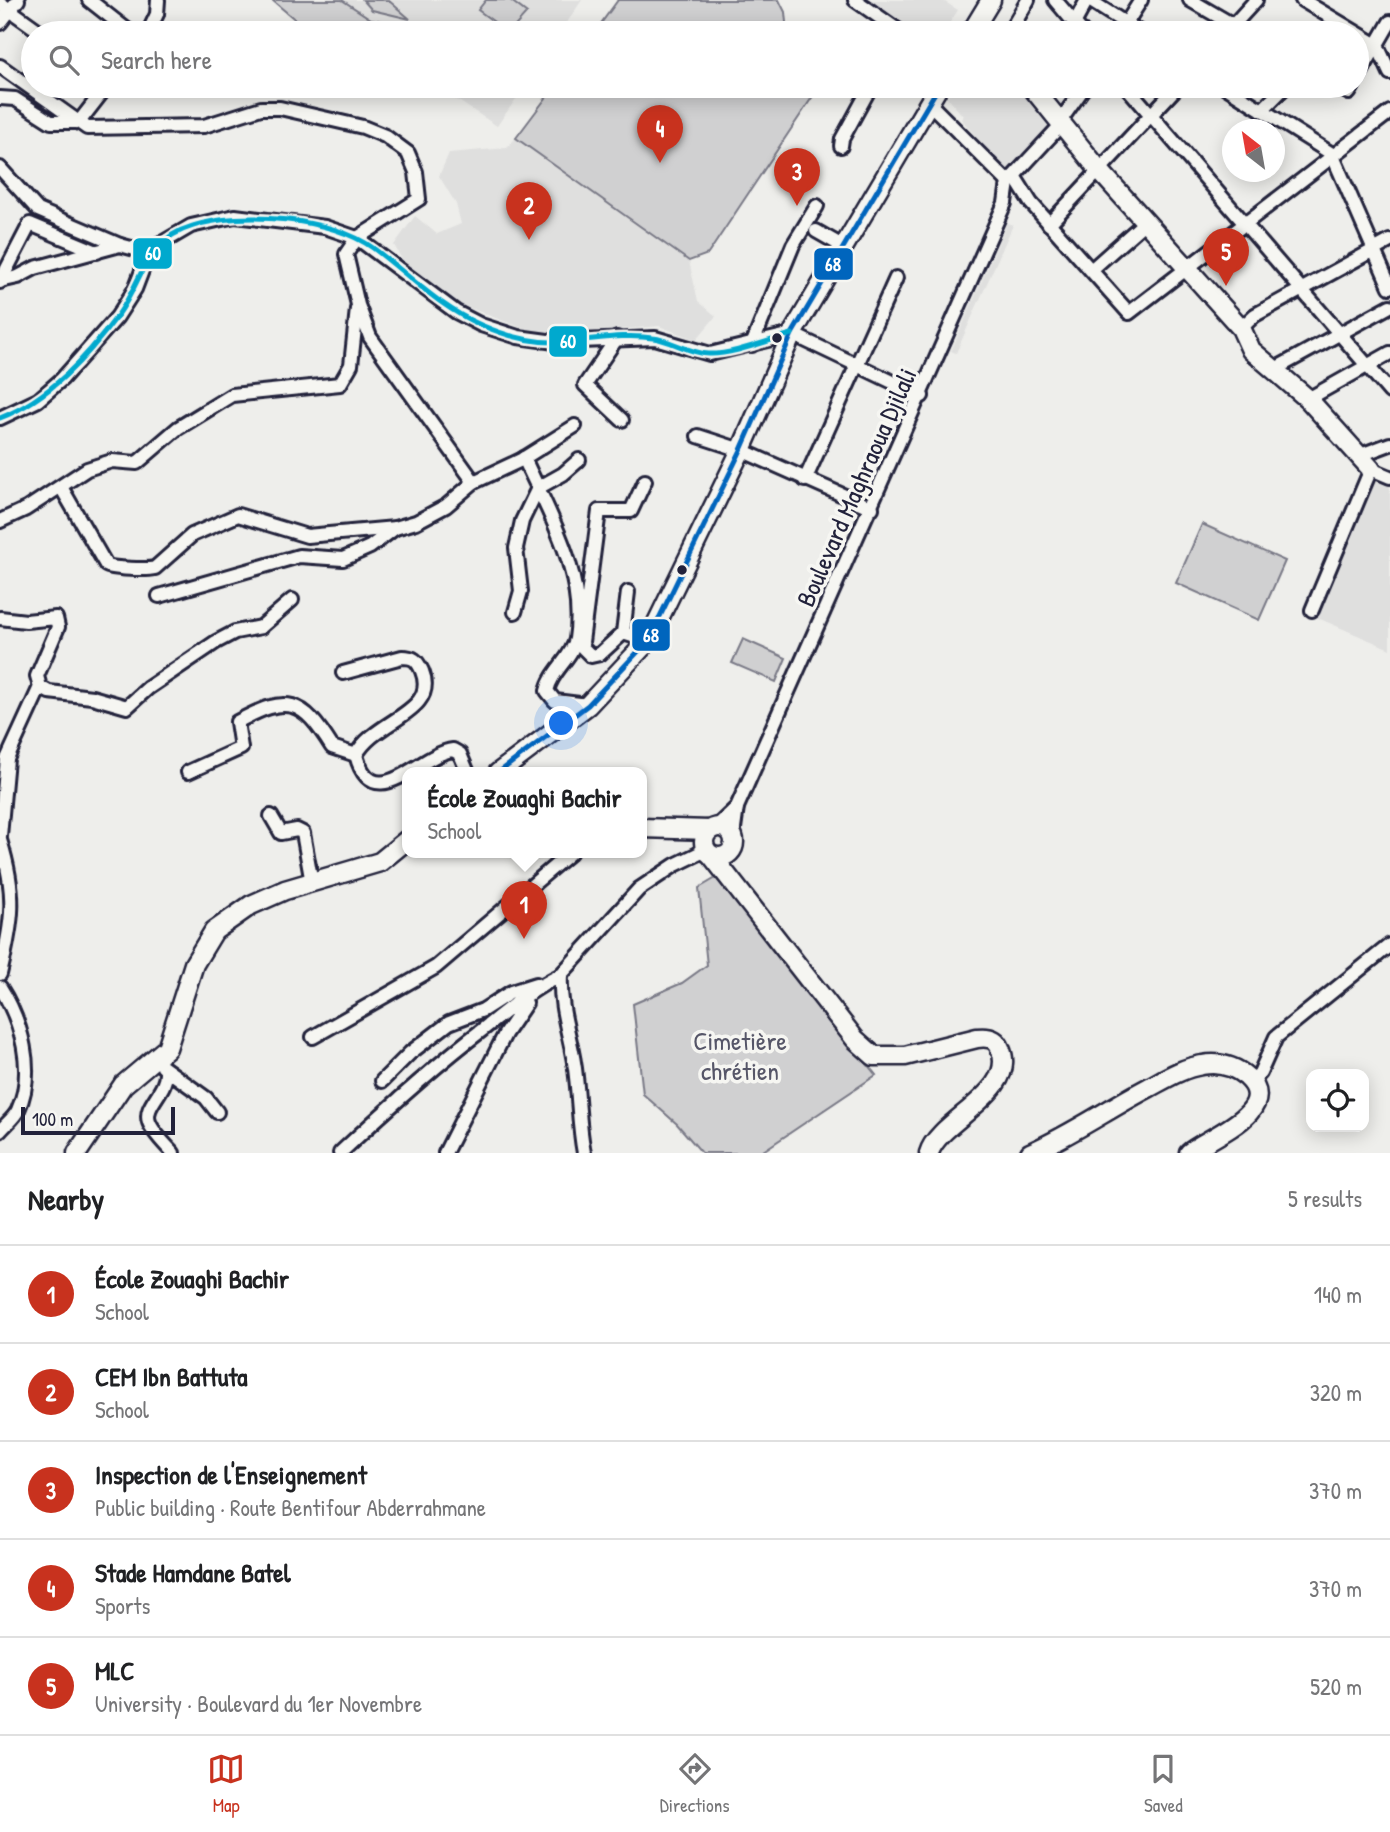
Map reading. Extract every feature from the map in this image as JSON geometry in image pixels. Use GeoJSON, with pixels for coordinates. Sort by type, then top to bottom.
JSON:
{"type":"FeatureCollection","features":[{"type":"Feature","properties":{"kind":"main road"},"geometry":{"type":"LineString","coordinates":[[981,21],[991,0]]}},
{"type":"Feature","properties":{"kind":"main road"},"geometry":{"type":"LineString","coordinates":[[506,767],[588,705],[648,641],[741,450],[792,334],[932,98]]}},
{"type":"Feature","properties":{"kind":"main road"},"geometry":{"type":"LineString","coordinates":[[1042,98],[1061,125],[1144,222],[1241,328],[1251,350],[1308,399],[1365,463]]}},
{"type":"Feature","properties":{"kind":"main road"},"geometry":{"type":"LineString","coordinates":[[649,828],[710,842],[728,855],[734,841]]}},
{"type":"Feature","properties":{"kind":"main road"},"geometry":{"type":"LineString","coordinates":[[710,842],[725,828],[734,841],[741,892]]}},
{"type":"Feature","properties":{"kind":"main road"},"geometry":{"type":"LineString","coordinates":[[710,842],[741,892],[855,1039],[874,1056],[905,1056],[986,1037],[997,1043],[1002,1050],[999,1075],[988,1093],[936,1140],[929,1153]]}},
{"type":"Feature","properties":{"kind":"main road"},"geometry":{"type":"LineString","coordinates":[[380,862],[402,844]]}},
{"type":"Feature","properties":{"kind":"main road"},"geometry":{"type":"LineString","coordinates":[[82,1149],[123,1085],[161,1065],[194,964],[214,931],[251,905],[285,890],[402,853]]}},
{"type":"Feature","properties":{"kind":"main road"},"geometry":{"type":"LineString","coordinates":[[1030,1153],[1056,1142],[1180,1071],[1216,1064],[1232,1067],[1252,1082],[1256,1093],[1246,1117],[1235,1128],[1200,1143],[1189,1153]]}},
{"type":"Feature","properties":{"kind":"street"},"geometry":{"type":"LineString","coordinates":[[89,0],[116,21]]}},
{"type":"Feature","properties":{"kind":"street"},"geometry":{"type":"LineString","coordinates":[[154,21],[158,0]]}},
{"type":"Feature","properties":{"kind":"street"},"geometry":{"type":"LineString","coordinates":[[855,0],[885,21]]}},
{"type":"Feature","properties":{"kind":"street"},"geometry":{"type":"LineString","coordinates":[[1016,21],[1028,0]]}},
{"type":"Feature","properties":{"kind":"street"},"geometry":{"type":"LineString","coordinates":[[1055,0],[1070,21]]}},
{"type":"Feature","properties":{"kind":"street"},"geometry":{"type":"LineString","coordinates":[[1080,21],[1088,0],[1114,21]]}},
{"type":"Feature","properties":{"kind":"street"},"geometry":{"type":"LineString","coordinates":[[1127,21],[1140,0]]}},
{"type":"Feature","properties":{"kind":"street"},"geometry":{"type":"LineString","coordinates":[[1190,0],[1218,21]]}},
{"type":"Feature","properties":{"kind":"street"},"geometry":{"type":"LineString","coordinates":[[1236,21],[1256,0]]}},
{"type":"Feature","properties":{"kind":"street"},"geometry":{"type":"LineString","coordinates":[[1302,0],[1329,21]]}},
{"type":"Feature","properties":{"kind":"street"},"geometry":{"type":"LineString","coordinates":[[0,23],[9,4],[28,21]]}},
{"type":"Feature","properties":{"kind":"street"},"geometry":{"type":"LineString","coordinates":[[1369,59],[1390,22]]}},
{"type":"Feature","properties":{"kind":"street"},"geometry":{"type":"LineString","coordinates":[[1369,42],[1377,45],[1390,73]]}},
{"type":"Feature","properties":{"kind":"street"},"geometry":{"type":"LineString","coordinates":[[0,65],[21,80]]}},
{"type":"Feature","properties":{"kind":"street"},"geometry":{"type":"LineString","coordinates":[[3,96],[51,122],[79,122]]}},
{"type":"Feature","properties":{"kind":"street"},"geometry":{"type":"LineString","coordinates":[[46,98],[87,128],[204,126],[225,122],[246,111],[280,108],[374,131],[408,153],[416,172],[419,199],[357,238],[346,254],[358,305],[370,337],[474,482]]}},
{"type":"Feature","properties":{"kind":"street"},"geometry":{"type":"LineString","coordinates":[[79,122],[98,98]]}},
{"type":"Feature","properties":{"kind":"street"},"geometry":{"type":"LineString","coordinates":[[841,146],[842,139],[864,98]]}},
{"type":"Feature","properties":{"kind":"street"},"geometry":{"type":"LineString","coordinates":[[1011,179],[1061,125],[1063,117],[1076,98]]}},
{"type":"Feature","properties":{"kind":"street"},"geometry":{"type":"LineString","coordinates":[[1136,98],[1300,292],[1340,333],[1390,393]]}},
{"type":"Feature","properties":{"kind":"street"},"geometry":{"type":"LineString","coordinates":[[1049,225],[1167,98]]}},
{"type":"Feature","properties":{"kind":"street"},"geometry":{"type":"LineString","coordinates":[[1243,98],[1332,154],[1390,287]]}},
{"type":"Feature","properties":{"kind":"street"},"geometry":{"type":"LineString","coordinates":[[1262,110],[1274,98]]}},
{"type":"Feature","properties":{"kind":"street"},"geometry":{"type":"LineString","coordinates":[[929,103],[1011,179],[1129,313],[1332,154],[1390,112]]}},
{"type":"Feature","properties":{"kind":"street"},"geometry":{"type":"LineString","coordinates":[[0,169],[38,210],[120,245],[150,253]]}},
{"type":"Feature","properties":{"kind":"street","name":"Boulevard Maghraoua Djilali"},"geometry":{"type":"LineString","coordinates":[[737,807],[922,396],[1005,203],[1011,179]]}},
{"type":"Feature","properties":{"kind":"street"},"geometry":{"type":"LineString","coordinates":[[1005,203],[1031,203]]}},
{"type":"Feature","properties":{"kind":"street"},"geometry":{"type":"LineString","coordinates":[[752,345],[793,244],[817,206]]}},
{"type":"Feature","properties":{"kind":"street"},"geometry":{"type":"LineString","coordinates":[[0,418],[38,400],[62,379],[117,317],[135,289],[150,253],[171,236],[191,226],[235,216],[325,228],[357,238],[456,312],[481,325],[518,337],[555,342],[655,338],[710,354],[792,334],[922,396]]}},
{"type":"Feature","properties":{"kind":"street"},"geometry":{"type":"LineString","coordinates":[[1091,270],[1144,222]]}},
{"type":"Feature","properties":{"kind":"street"},"geometry":{"type":"LineString","coordinates":[[0,282],[30,224],[97,252]]}},
{"type":"Feature","properties":{"kind":"street"},"geometry":{"type":"LineString","coordinates":[[816,231],[844,247]]}},
{"type":"Feature","properties":{"kind":"street"},"geometry":{"type":"LineString","coordinates":[[1241,328],[1255,315],[1390,241]]}},
{"type":"Feature","properties":{"kind":"street"},"geometry":{"type":"LineString","coordinates":[[0,282],[36,268],[120,245]]}},
{"type":"Feature","properties":{"kind":"street"},"geometry":{"type":"LineString","coordinates":[[805,480],[897,278]]}},
{"type":"Feature","properties":{"kind":"street"},"geometry":{"type":"LineString","coordinates":[[0,521],[99,464],[137,463],[178,428],[232,395],[340,384],[351,365],[358,305]]}},
{"type":"Feature","properties":{"kind":"street"},"geometry":{"type":"LineString","coordinates":[[1275,369],[1390,306]]}},
{"type":"Feature","properties":{"kind":"street"},"geometry":{"type":"LineString","coordinates":[[617,338],[585,385],[622,420]]}},
{"type":"Feature","properties":{"kind":"street"},"geometry":{"type":"LineString","coordinates":[[1308,399],[1390,354]]}},
{"type":"Feature","properties":{"kind":"street"},"geometry":{"type":"LineString","coordinates":[[61,487],[84,532],[106,565],[112,569],[155,568],[192,536],[238,515],[307,536],[396,528],[416,522],[446,506],[474,482],[524,458],[575,426]]}},
{"type":"Feature","properties":{"kind":"street"},"geometry":{"type":"LineString","coordinates":[[698,436],[741,450],[872,508]]}},
{"type":"Feature","properties":{"kind":"street"},"geometry":{"type":"LineString","coordinates":[[1312,610],[1365,463],[1390,444]]}},
{"type":"Feature","properties":{"kind":"street"},"geometry":{"type":"LineString","coordinates":[[524,458],[567,552],[576,618],[576,640],[549,682],[547,691],[555,701],[588,705]]}},
{"type":"Feature","properties":{"kind":"street"},"geometry":{"type":"LineString","coordinates":[[515,612],[521,591],[517,534],[538,488],[563,474],[579,460]]}},
{"type":"Feature","properties":{"kind":"street"},"geometry":{"type":"LineString","coordinates":[[1365,463],[1390,477]]}},
{"type":"Feature","properties":{"kind":"street"},"geometry":{"type":"LineString","coordinates":[[628,592],[623,633],[600,654],[591,656],[583,648],[599,511],[631,511],[645,481]]}},
{"type":"Feature","properties":{"kind":"street"},"geometry":{"type":"LineString","coordinates":[[159,596],[299,556],[344,559],[370,547],[396,528]]}},
{"type":"Feature","properties":{"kind":"street"},"geometry":{"type":"LineString","coordinates":[[40,687],[49,692],[92,697],[127,707],[148,688],[216,642],[235,632],[261,627],[292,600]]}},
{"type":"Feature","properties":{"kind":"street"},"geometry":{"type":"LineString","coordinates":[[0,618],[26,621],[56,618],[58,627],[37,676],[40,687],[7,759],[0,838],[14,895],[10,931],[0,974]]}},
{"type":"Feature","properties":{"kind":"street"},"geometry":{"type":"LineString","coordinates":[[623,633],[648,641]]}},
{"type":"Feature","properties":{"kind":"street"},"geometry":{"type":"LineString","coordinates":[[343,673],[411,657],[417,661],[426,683],[426,694],[420,703],[367,738],[356,755]]}},
{"type":"Feature","properties":{"kind":"street"},"geometry":{"type":"LineString","coordinates":[[188,772],[241,748],[237,722],[275,704],[303,709],[315,719],[332,747],[356,755]]}},
{"type":"Feature","properties":{"kind":"street"},"geometry":{"type":"LineString","coordinates":[[416,767],[436,755],[453,750],[460,754],[465,767]]}},
{"type":"Feature","properties":{"kind":"street"},"geometry":{"type":"LineString","coordinates":[[356,755],[369,780],[379,783],[393,781],[402,776]]}},
{"type":"Feature","properties":{"kind":"street"},"geometry":{"type":"LineString","coordinates":[[734,841],[737,807]]}},
{"type":"Feature","properties":{"kind":"street"},"geometry":{"type":"LineString","coordinates":[[444,1153],[518,1011],[561,975],[639,889],[710,842],[737,807]]}},
{"type":"Feature","properties":{"kind":"street"},"geometry":{"type":"LineString","coordinates":[[271,816],[281,833],[297,830],[303,833],[312,883]]}},
{"type":"Feature","properties":{"kind":"street"},"geometry":{"type":"LineString","coordinates":[[313,1037],[436,967],[564,858]]}},
{"type":"Feature","properties":{"kind":"street"},"geometry":{"type":"LineString","coordinates":[[1252,1082],[1260,1073],[1276,1037],[1390,945]]}},
{"type":"Feature","properties":{"kind":"street"},"geometry":{"type":"LineString","coordinates":[[340,1153],[470,1038],[547,982],[561,975]]}},
{"type":"Feature","properties":{"kind":"street"},"geometry":{"type":"LineString","coordinates":[[561,975],[560,999],[576,1076],[584,1153]]}},
{"type":"Feature","properties":{"kind":"street"},"geometry":{"type":"LineString","coordinates":[[382,1081],[410,1053],[449,1023],[483,1010],[511,992],[547,982]]}},
{"type":"Feature","properties":{"kind":"street"},"geometry":{"type":"LineString","coordinates":[[0,987],[12,1006],[23,1045],[27,1074],[18,1111],[0,1131]]}},
{"type":"Feature","properties":{"kind":"street"},"geometry":{"type":"LineString","coordinates":[[161,1065],[206,1098],[217,1112]]}},
{"type":"Feature","properties":{"kind":"street"},"geometry":{"type":"LineString","coordinates":[[161,1065],[166,1084],[148,1110],[148,1118],[173,1153]]}},
{"type":"Feature","properties":{"kind":"shaded area"},"geometry":{"type":"Polygon","coordinates":[[[272,0],[582,0],[568,21],[297,21],[272,0]]]}},
{"type":"Feature","properties":{"kind":"shaded area"},"geometry":{"type":"Polygon","coordinates":[[[866,0],[942,0],[958,10],[951,21],[897,21],[866,0]]]}},
{"type":"Feature","properties":{"kind":"shaded area"},"geometry":{"type":"Polygon","coordinates":[[[454,98],[517,98],[497,126],[454,98]]]}},
{"type":"Feature","properties":{"kind":"shaded area"},"geometry":{"type":"Polygon","coordinates":[[[948,98],[1031,98],[1055,125],[1008,174],[961,119],[963,116],[948,98]]]}},
{"type":"Feature","properties":{"kind":"shaded area"},"geometry":{"type":"Polygon","coordinates":[[[516,138],[689,261],[698,301],[716,316],[696,340],[659,326],[563,335],[530,331],[454,302],[405,265],[394,245],[415,216],[437,234],[461,224],[456,204],[439,176],[449,153],[506,148],[516,138]]]}},
{"type":"Feature","properties":{"kind":"shaded area"},"geometry":{"type":"Polygon","coordinates":[[[1007,223],[1013,225],[956,353],[951,351],[1007,223]]]}},
{"type":"Feature","properties":{"kind":"shaded area"},"geometry":{"type":"Polygon","coordinates":[[[1375,481],[1390,487],[1390,649],[1313,616],[1350,538],[1345,535],[1354,513],[1360,515],[1375,481]]]}},
{"type":"Feature","properties":{"kind":"green space"},"geometry":{"type":"Polygon","coordinates":[[[272,0],[342,0],[371,19],[381,21],[297,21],[272,0]]]}},
{"type":"Feature","properties":{"kind":"green space"},"geometry":{"type":"Polygon","coordinates":[[[363,0],[388,0],[410,19],[372,10],[363,0]]]}},
{"type":"Feature","properties":{"kind":"green space"},"geometry":{"type":"Polygon","coordinates":[[[486,0],[510,0],[527,13],[520,21],[493,21],[478,10],[486,0]]]}},
{"type":"Feature","properties":{"kind":"green space"},"geometry":{"type":"Polygon","coordinates":[[[618,0],[779,0],[786,21],[603,21],[618,0]]]}},
{"type":"Feature","properties":{"kind":"green space"},"geometry":{"type":"Polygon","coordinates":[[[546,98],[812,98],[708,254],[689,261],[516,138],[546,98]]]}},
{"type":"Feature","properties":{"kind":"green space"},"geometry":{"type":"Polygon","coordinates":[[[1202,524],[1285,561],[1259,620],[1176,583],[1202,524]]]}},
{"type":"Feature","properties":{"kind":"green space"},"geometry":{"type":"Polygon","coordinates":[[[743,639],[786,658],[776,682],[732,663],[743,639]]]}},
{"type":"Feature","properties":{"kind":"green space","name":"Cimetière chrétien"},"geometry":{"type":"Polygon","coordinates":[[[716,878],[876,1075],[760,1153],[702,1153],[677,1124],[643,1094],[633,1004],[682,983],[707,965],[699,888],[716,878]]]}},
{"type":"Feature","properties":{"kind":"transit line","name":"68"},"geometry":{"type":"LineString","coordinates":[[506,767],[588,705],[648,641],[741,450],[792,334],[932,98]]}},
{"type":"Feature","properties":{"kind":"transit line","name":"60"},"geometry":{"type":"LineString","coordinates":[[0,418],[35,400],[80,361],[118,315],[147,262],[164,241],[193,226],[236,218],[311,224],[355,238],[373,248],[438,300],[466,318],[499,332],[529,340],[558,342],[641,337],[660,339],[695,352],[718,354],[792,334]]}},
{"type":"Feature","properties":{"kind":"place","name":"Stade Hamdane Batel"},"geometry":{"type":"Point","coordinates":[660,163]}},
{"type":"Feature","properties":{"kind":"place","name":"Inspection de l'Enseignement"},"geometry":{"type":"Point","coordinates":[797,206]}},
{"type":"Feature","properties":{"kind":"place","name":"CEM Ibn Battuta"},"geometry":{"type":"Point","coordinates":[529,240]}},
{"type":"Feature","properties":{"kind":"place","name":"MLC"},"geometry":{"type":"Point","coordinates":[1226,286]}},
{"type":"Feature","properties":{"kind":"place","name":"École Zouaghi Bachir"},"geometry":{"type":"Point","coordinates":[524,939]}}]}
